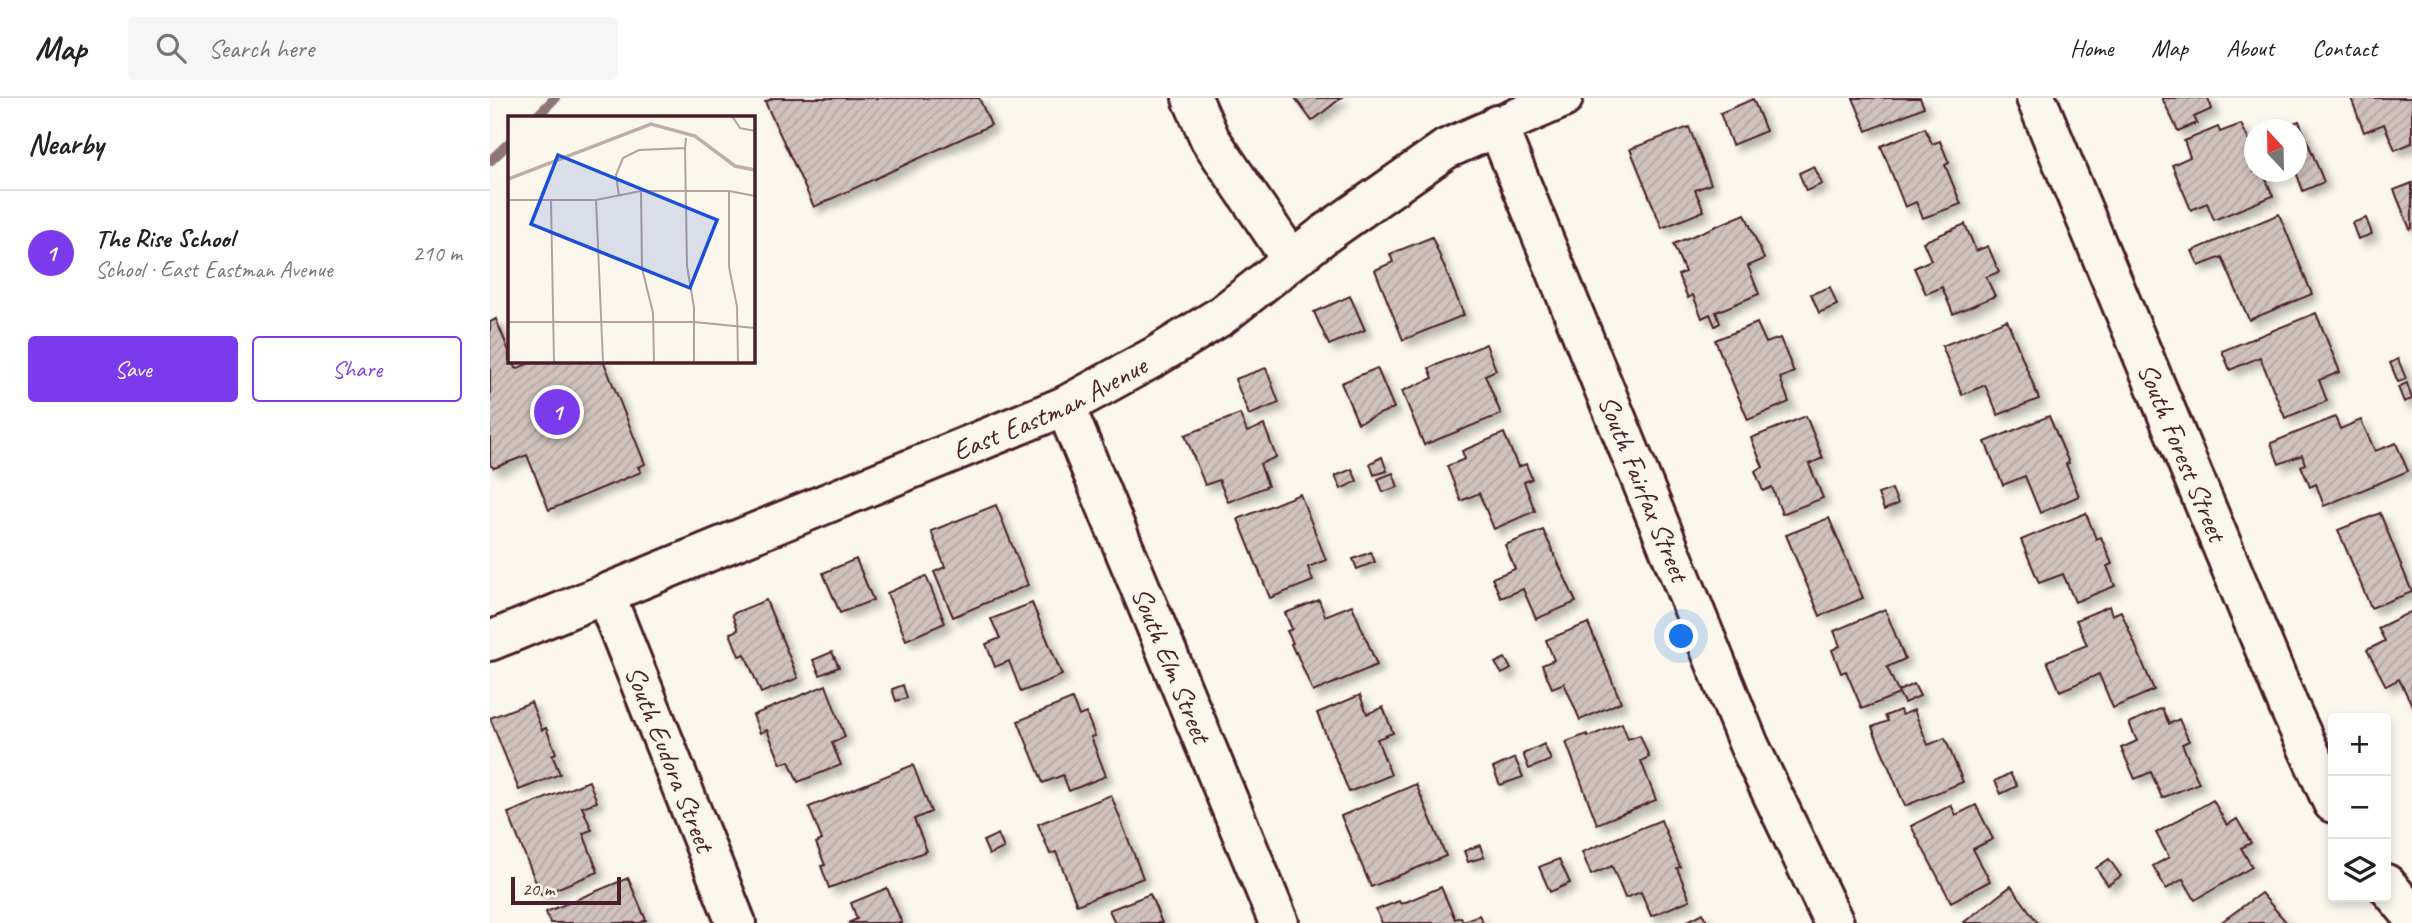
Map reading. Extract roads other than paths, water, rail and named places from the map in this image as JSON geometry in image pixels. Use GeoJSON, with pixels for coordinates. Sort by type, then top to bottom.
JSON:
{"type":"FeatureCollection","features":[{"type":"Feature","properties":{"kind":"street"},"geometry":{"type":"LineString","coordinates":[[1192,98],[1210,139],[1291,259]]}},
{"type":"Feature","properties":{"kind":"street","name":"East Eastman Avenue"},"geometry":{"type":"LineString","coordinates":[[490,641],[1065,406],[1156,356],[1221,316],[1291,259],[1446,149],[1563,98]]}},
{"type":"Feature","properties":{"kind":"street","name":"South Forest Street"},"geometry":{"type":"LineString","coordinates":[[2036,98],[2289,707],[2328,792]]}},
{"type":"Feature","properties":{"kind":"street","name":"South Fairfax Street"},"geometry":{"type":"LineString","coordinates":[[1497,125],[1749,746],[1834,923]]}},
{"type":"Feature","properties":{"kind":"street","name":"South Elm Street"},"geometry":{"type":"LineString","coordinates":[[1065,406],[1279,923]]}},
{"type":"Feature","properties":{"kind":"street","name":"South Eudora Street"},"geometry":{"type":"LineString","coordinates":[[605,594],[736,923]]}},
{"type":"Feature","properties":{"kind":"street"},"geometry":{"type":"LineString","coordinates":[[2391,890],[2412,915]]}},
{"type":"Feature","properties":{"kind":"waterway"},"geometry":{"type":"LineString","coordinates":[[537,116],[555,98]]}},
{"type":"Feature","properties":{"kind":"waterway"},"geometry":{"type":"LineString","coordinates":[[490,161],[508,144]]}},
{"type":"Feature","properties":{"kind":"place","name":"The Rise School"},"geometry":{"type":"Point","coordinates":[557,412]}}]}
